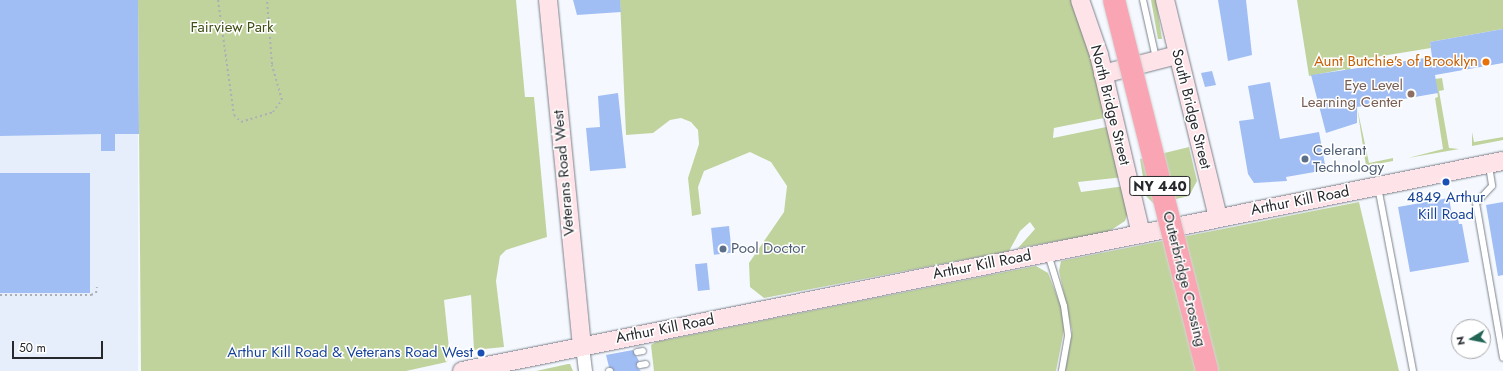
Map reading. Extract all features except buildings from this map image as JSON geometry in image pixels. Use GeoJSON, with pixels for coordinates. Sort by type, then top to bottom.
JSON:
{"type":"FeatureCollection","features":[{"type":"Feature","properties":{"kind":"highway","name":"Outerbridge Crossing"},"geometry":{"type":"LineString","coordinates":[[1114,0],[1207,371]]}},
{"type":"Feature","properties":{"kind":"highway","name":"Outerbridge Crossing"},"geometry":{"type":"LineString","coordinates":[[1129,0],[1223,371]]}},
{"type":"Feature","properties":{"kind":"street","name":"Veterans Road West"},"geometry":{"type":"LineString","coordinates":[[548,0],[582,346]]}},
{"type":"Feature","properties":{"kind":"street","name":"North Bridge Street"},"geometry":{"type":"LineString","coordinates":[[1080,0],[1104,74],[1141,234]]}},
{"type":"Feature","properties":{"kind":"street","name":"South Bridge Street"},"geometry":{"type":"LineString","coordinates":[[1165,0],[1177,55],[1218,217]]}},
{"type":"Feature","properties":{"kind":"street"},"geometry":{"type":"LineString","coordinates":[[1104,74],[1177,55]]}},
{"type":"Feature","properties":{"kind":"street","name":"Arthur Kill Road"},"geometry":{"type":"LineString","coordinates":[[462,371],[1141,234],[1218,217],[1496,163]]}},
{"type":"Feature","properties":{"kind":"street"},"geometry":{"type":"LineString","coordinates":[[582,346],[585,371]]}},
{"type":"Feature","properties":{"kind":"lane"},"geometry":{"type":"LineString","coordinates":[[1143,0],[1157,60]]}},
{"type":"Feature","properties":{"kind":"lane"},"geometry":{"type":"LineString","coordinates":[[1496,163],[1492,186],[1476,203],[1503,358]]}},
{"type":"Feature","properties":{"kind":"lane"},"geometry":{"type":"LineString","coordinates":[[1378,186],[1413,371]]}},
{"type":"Feature","properties":{"kind":"lane"},"geometry":{"type":"LineString","coordinates":[[1047,252],[1061,294],[1068,336],[1062,371]]}},
{"type":"Feature","properties":{"kind":"path"},"geometry":{"type":"LineString","coordinates":[[218,0],[234,115],[241,122],[273,112],[282,100],[272,64],[267,0]]}},
{"type":"Feature","properties":{"kind":"path"},"geometry":{"type":"LineString","coordinates":[[0,295],[91,295],[96,293],[97,287]]}},
{"type":"Feature","properties":{"kind":"shaded area"},"geometry":{"type":"Polygon","coordinates":[[[0,0],[138,0],[138,371],[0,371],[0,0]]]}},
{"type":"Feature","properties":{"kind":"green space","name":"Fairview Park"},"geometry":{"type":"Polygon","coordinates":[[[138,0],[516,0],[525,97],[534,97],[547,237],[506,250],[500,256],[496,281],[504,347],[474,350],[471,295],[444,300],[449,348],[447,362],[406,371],[141,371],[138,0]]]}},
{"type":"Feature","properties":{"kind":"green space"},"geometry":{"type":"Polygon","coordinates":[[[620,0],[1075,0],[1109,117],[1054,128],[1053,138],[1111,126],[1124,177],[1078,182],[1081,192],[1125,186],[1128,212],[1125,221],[1108,232],[1018,248],[1035,229],[1030,222],[1020,231],[1009,251],[764,298],[750,287],[749,263],[784,212],[787,186],[771,162],[750,152],[704,171],[698,187],[701,214],[692,216],[688,178],[699,144],[698,130],[691,122],[681,118],[670,120],[653,133],[626,135],[620,0]]]}},
{"type":"Feature","properties":{"kind":"green space"},"geometry":{"type":"Polygon","coordinates":[[[1151,0],[1156,0],[1162,39],[1158,39],[1151,0]]]}},
{"type":"Feature","properties":{"kind":"green space"},"geometry":{"type":"Polygon","coordinates":[[[1297,0],[1503,0],[1503,29],[1430,42],[1431,48],[1351,61],[1350,75],[1346,76],[1345,69],[1309,76],[1297,0]]]}},
{"type":"Feature","properties":{"kind":"green space"},"geometry":{"type":"Polygon","coordinates":[[[1442,78],[1444,90],[1439,91],[1449,148],[1459,149],[1408,158],[1443,149],[1435,98],[1438,97],[1435,79],[1442,78]]]}},
{"type":"Feature","properties":{"kind":"green space"},"geometry":{"type":"Polygon","coordinates":[[[1357,107],[1369,163],[1393,158],[1393,161],[1366,166],[1357,107]]]}},
{"type":"Feature","properties":{"kind":"green space"},"geometry":{"type":"Polygon","coordinates":[[[1472,132],[1474,142],[1503,137],[1503,140],[1472,146],[1472,132]]]}},
{"type":"Feature","properties":{"kind":"green space"},"geometry":{"type":"Polygon","coordinates":[[[1189,147],[1197,181],[1189,196],[1154,204],[1146,196],[1140,159],[1189,147]]]}},
{"type":"Feature","properties":{"kind":"green space"},"geometry":{"type":"Polygon","coordinates":[[[1359,202],[1399,371],[1065,371],[1072,331],[1059,271],[1061,261],[1359,202]]]}},
{"type":"Feature","properties":{"kind":"green space"},"geometry":{"type":"Polygon","coordinates":[[[1036,266],[1048,273],[1062,309],[1064,330],[1056,371],[654,371],[651,345],[656,342],[1036,266]]]}},
{"type":"Feature","properties":{"kind":"green space"},"geometry":{"type":"Polygon","coordinates":[[[568,364],[570,364],[573,371],[536,371],[568,364]]]}},
{"type":"Feature","properties":{"kind":"place","name":"Aunt Butchie's of Brooklyn"},"geometry":{"type":"Point","coordinates":[1486,62]}},
{"type":"Feature","properties":{"kind":"place","name":"Eye Level Learning Center"},"geometry":{"type":"Point","coordinates":[1411,94]}},
{"type":"Feature","properties":{"kind":"place","name":"Celerant Technology"},"geometry":{"type":"Point","coordinates":[1305,159]}},
{"type":"Feature","properties":{"kind":"place","name":"4849 Arthur Kill Road"},"geometry":{"type":"Point","coordinates":[1446,182]}},
{"type":"Feature","properties":{"kind":"place","name":"Pool Doctor"},"geometry":{"type":"Point","coordinates":[723,249]}},
{"type":"Feature","properties":{"kind":"place","name":"Arthur Kill Road & Veterans Road West"},"geometry":{"type":"Point","coordinates":[481,353]}}]}
